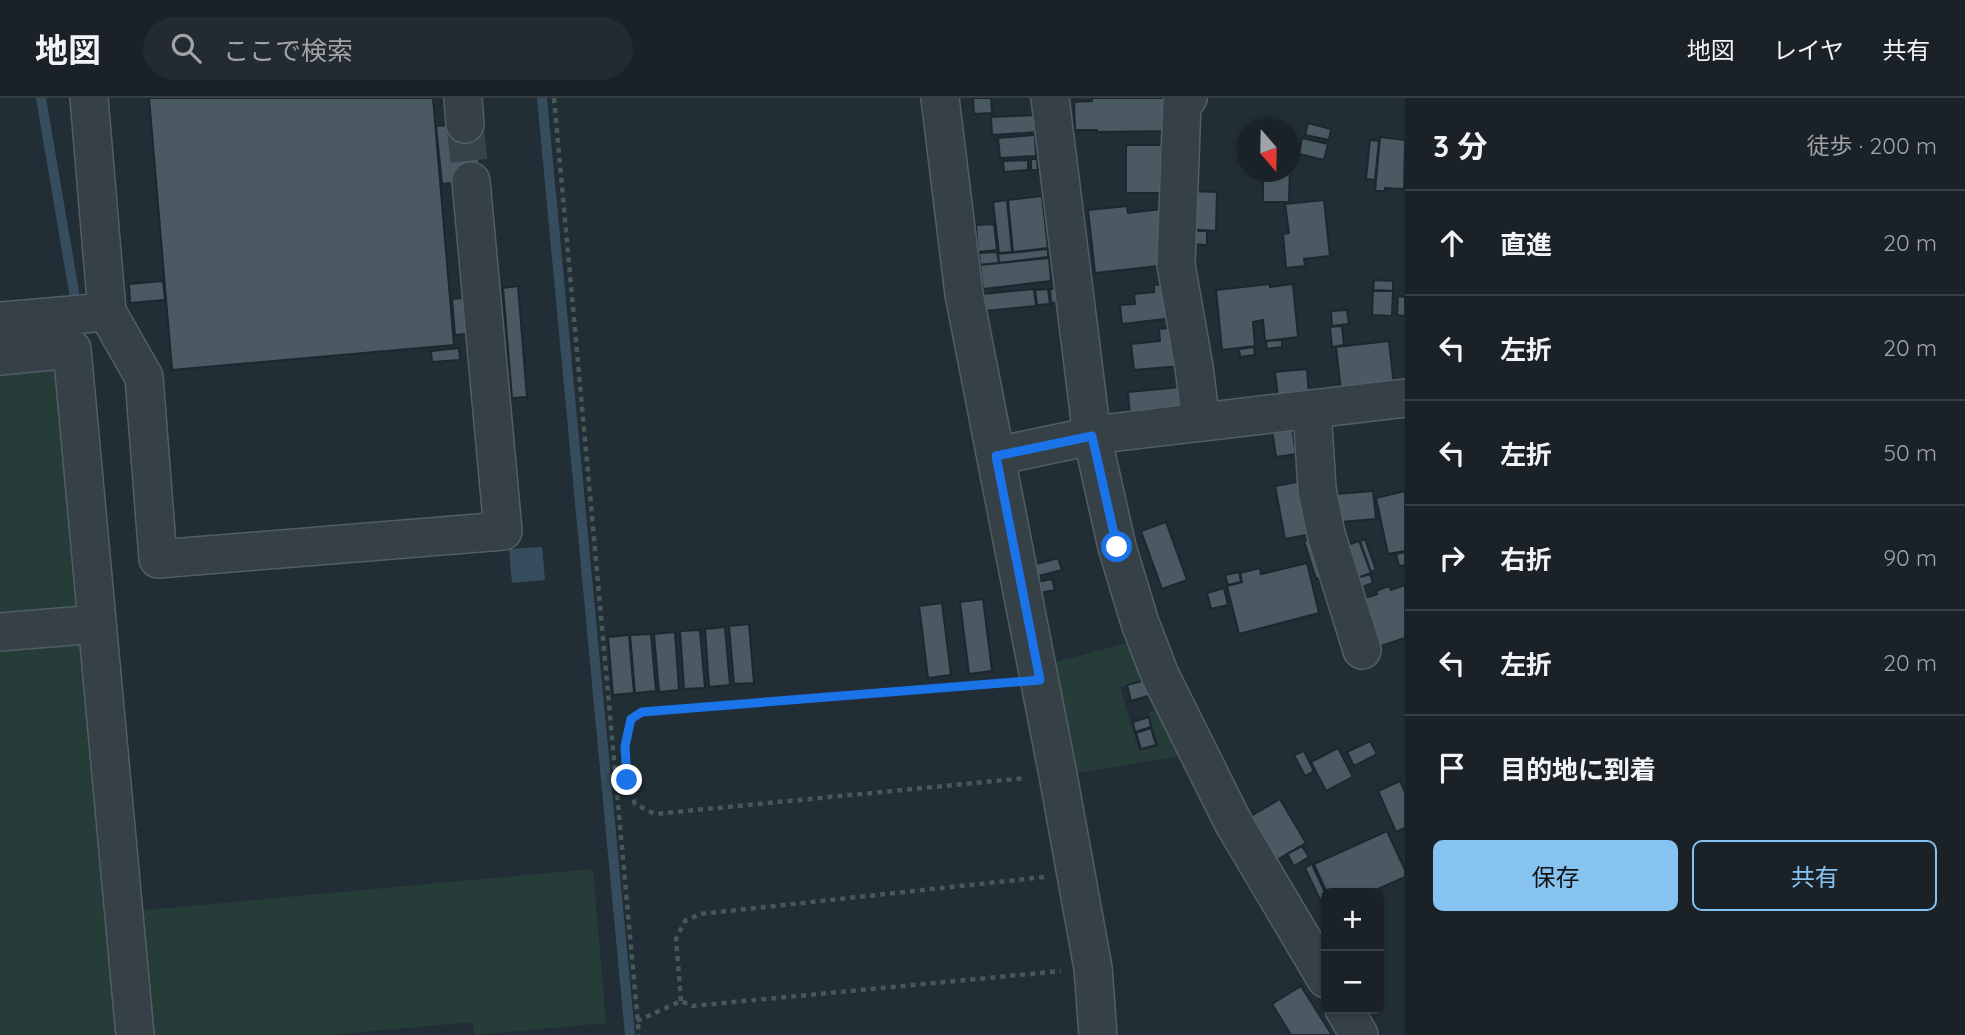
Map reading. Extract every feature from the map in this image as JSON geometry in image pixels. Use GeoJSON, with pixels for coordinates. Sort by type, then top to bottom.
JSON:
{"type":"FeatureCollection","features":[{"type":"Feature","properties":{"kind":"street"},"geometry":{"type":"LineString","coordinates":[[89,98],[107,312],[144,377],[158,559],[503,531],[471,181]]}},
{"type":"Feature","properties":{"kind":"street"},"geometry":{"type":"LineString","coordinates":[[940,98],[964,294],[1093,968],[1098,1035]]}},
{"type":"Feature","properties":{"kind":"street"},"geometry":{"type":"LineString","coordinates":[[1050,98],[1092,436],[1117,547],[1140,623],[1160,675],[1233,822],[1321,971]]}},
{"type":"Feature","properties":{"kind":"street"},"geometry":{"type":"LineString","coordinates":[[1188,98],[1182,103],[1176,265],[1201,422]]}},
{"type":"Feature","properties":{"kind":"street"},"geometry":{"type":"LineString","coordinates":[[0,321],[107,312]]}},
{"type":"Feature","properties":{"kind":"street"},"geometry":{"type":"LineString","coordinates":[[0,356],[72,349],[135,1035]]}},
{"type":"Feature","properties":{"kind":"street"},"geometry":{"type":"LineString","coordinates":[[996,456],[1092,436],[1405,398]]}},
{"type":"Feature","properties":{"kind":"street"},"geometry":{"type":"LineString","coordinates":[[1312,409],[1317,489],[1326,534],[1362,650]]}},
{"type":"Feature","properties":{"kind":"street"},"geometry":{"type":"LineString","coordinates":[[0,632],[97,624]]}},
{"type":"Feature","properties":{"kind":"street"},"geometry":{"type":"LineString","coordinates":[[1347,1014],[1359,1035]]}},
{"type":"Feature","properties":{"kind":"path"},"geometry":{"type":"LineString","coordinates":[[554,98],[639,1035]]}},
{"type":"Feature","properties":{"kind":"path"},"geometry":{"type":"LineString","coordinates":[[1040,680],[642,712],[631,719],[625,746],[627,780],[635,804],[656,814],[1058,775]]}},
{"type":"Feature","properties":{"kind":"path"},"geometry":{"type":"LineString","coordinates":[[681,1001],[676,939],[685,921],[700,914],[1076,874]]}},
{"type":"Feature","properties":{"kind":"path"},"geometry":{"type":"LineString","coordinates":[[638,1021],[681,1001],[692,1006],[1093,968]]}},
{"type":"Feature","properties":{"kind":"green space"},"geometry":{"type":"Polygon","coordinates":[[[55,361],[85,611],[0,625],[0,366],[55,361]]]}},
{"type":"Feature","properties":{"kind":"green space"},"geometry":{"type":"Polygon","coordinates":[[[84,637],[122,1035],[0,1035],[0,639],[84,637]]]}},
{"type":"Feature","properties":{"kind":"green space"},"geometry":{"type":"Polygon","coordinates":[[[1136,640],[1150,677],[1120,687],[1139,751],[1159,746],[1148,713],[1163,708],[1185,755],[1073,774],[1050,664],[1136,640]]]}},
{"type":"Feature","properties":{"kind":"green space"},"geometry":{"type":"Polygon","coordinates":[[[593,869],[606,1023],[474,1035],[473,1022],[329,1035],[146,1035],[135,911],[593,869]]]}},
{"type":"Feature","properties":{"kind":"water"},"geometry":{"type":"Polygon","coordinates":[[[542,547],[545,580],[512,583],[509,549],[542,547]]]}},
{"type":"Feature","properties":{"kind":"building"},"geometry":{"type":"Polygon","coordinates":[[[149,98],[433,98],[454,345],[172,370],[149,98]]]}},
{"type":"Feature","properties":{"kind":"building"},"geometry":{"type":"Polygon","coordinates":[[[973,98],[991,98],[992,113],[974,114],[973,98]]]}},
{"type":"Feature","properties":{"kind":"building"},"geometry":{"type":"Polygon","coordinates":[[[1092,98],[1172,98],[1173,131],[1075,130],[1074,102],[1092,101],[1092,98]]]}},
{"type":"Feature","properties":{"kind":"building"},"geometry":{"type":"Polygon","coordinates":[[[1037,115],[1038,132],[992,135],[991,117],[1037,115]]]}},
{"type":"Feature","properties":{"kind":"building"},"geometry":{"type":"Polygon","coordinates":[[[476,123],[481,180],[442,184],[436,126],[476,123]]]}},
{"type":"Feature","properties":{"kind":"building"},"geometry":{"type":"Polygon","coordinates":[[[1308,123],[1331,129],[1329,140],[1305,135],[1308,123]]]}},
{"type":"Feature","properties":{"kind":"building"},"geometry":{"type":"Polygon","coordinates":[[[1035,135],[1036,156],[1000,158],[998,138],[1035,135]]]}},
{"type":"Feature","properties":{"kind":"building"},"geometry":{"type":"Polygon","coordinates":[[[1380,137],[1405,140],[1404,189],[1385,188],[1385,191],[1375,191],[1380,137]]]}},
{"type":"Feature","properties":{"kind":"building"},"geometry":{"type":"Polygon","coordinates":[[[1302,138],[1328,144],[1324,160],[1300,154],[1302,138]]]}},
{"type":"Feature","properties":{"kind":"building"},"geometry":{"type":"Polygon","coordinates":[[[1370,140],[1379,141],[1375,180],[1366,179],[1370,140]]]}},
{"type":"Feature","properties":{"kind":"building"},"geometry":{"type":"Polygon","coordinates":[[[1126,145],[1162,145],[1163,193],[1126,193],[1126,145]]]}},
{"type":"Feature","properties":{"kind":"building"},"geometry":{"type":"Polygon","coordinates":[[[1031,159],[1037,159],[1038,170],[1031,170],[1031,159]]]}},
{"type":"Feature","properties":{"kind":"building"},"geometry":{"type":"Polygon","coordinates":[[[1028,160],[1028,170],[1004,172],[1003,161],[1028,160]]]}},
{"type":"Feature","properties":{"kind":"building"},"geometry":{"type":"Polygon","coordinates":[[[1263,182],[1290,182],[1289,202],[1263,202],[1263,182]]]}},
{"type":"Feature","properties":{"kind":"building"},"geometry":{"type":"Polygon","coordinates":[[[1186,191],[1217,192],[1216,231],[1185,229],[1186,191]]]}},
{"type":"Feature","properties":{"kind":"building"},"geometry":{"type":"Polygon","coordinates":[[[1042,196],[1048,248],[1013,252],[1008,200],[1042,196]]]}},
{"type":"Feature","properties":{"kind":"building"},"geometry":{"type":"Polygon","coordinates":[[[1007,200],[1012,252],[999,253],[993,202],[1007,200]]]}},
{"type":"Feature","properties":{"kind":"building"},"geometry":{"type":"Polygon","coordinates":[[[1324,200],[1330,256],[1304,259],[1305,266],[1286,268],[1283,234],[1289,233],[1285,204],[1324,200]]]}},
{"type":"Feature","properties":{"kind":"building"},"geometry":{"type":"Polygon","coordinates":[[[1127,206],[1128,213],[1162,209],[1168,265],[1095,273],[1088,210],[1127,206]]]}},
{"type":"Feature","properties":{"kind":"building"},"geometry":{"type":"Polygon","coordinates":[[[994,224],[997,250],[978,252],[976,225],[994,224]]]}},
{"type":"Feature","properties":{"kind":"building"},"geometry":{"type":"Polygon","coordinates":[[[1190,231],[1207,231],[1207,245],[1190,244],[1190,231]]]}},
{"type":"Feature","properties":{"kind":"building"},"geometry":{"type":"Polygon","coordinates":[[[1048,249],[1048,257],[999,263],[998,254],[1048,249]]]}},
{"type":"Feature","properties":{"kind":"building"},"geometry":{"type":"Polygon","coordinates":[[[997,252],[999,263],[980,265],[979,253],[997,252]]]}},
{"type":"Feature","properties":{"kind":"building"},"geometry":{"type":"Polygon","coordinates":[[[1049,258],[1051,281],[983,289],[980,265],[1049,258]]]}},
{"type":"Feature","properties":{"kind":"building"},"geometry":{"type":"Polygon","coordinates":[[[1374,280],[1393,281],[1393,291],[1373,290],[1374,280]]]}},
{"type":"Feature","properties":{"kind":"building"},"geometry":{"type":"Polygon","coordinates":[[[163,281],[165,300],[130,303],[129,284],[163,281]]]}},
{"type":"Feature","properties":{"kind":"building"},"geometry":{"type":"Polygon","coordinates":[[[1171,284],[1174,318],[1122,324],[1120,305],[1135,304],[1134,294],[1154,292],[1154,285],[1171,284]]]}},
{"type":"Feature","properties":{"kind":"building"},"geometry":{"type":"Polygon","coordinates":[[[1270,284],[1270,287],[1293,284],[1298,337],[1265,341],[1263,320],[1253,322],[1255,346],[1222,350],[1216,290],[1270,284]]]}},
{"type":"Feature","properties":{"kind":"building"},"geometry":{"type":"Polygon","coordinates":[[[518,286],[527,397],[512,398],[503,288],[518,286]]]}},
{"type":"Feature","properties":{"kind":"building"},"geometry":{"type":"Polygon","coordinates":[[[1063,288],[1064,302],[1051,303],[1050,289],[1063,288]]]}},
{"type":"Feature","properties":{"kind":"building"},"geometry":{"type":"Polygon","coordinates":[[[1034,289],[1036,306],[985,311],[983,294],[1034,289]]]}},
{"type":"Feature","properties":{"kind":"building"},"geometry":{"type":"Polygon","coordinates":[[[1048,289],[1050,304],[1037,305],[1035,290],[1048,289]]]}},
{"type":"Feature","properties":{"kind":"building"},"geometry":{"type":"Polygon","coordinates":[[[1373,291],[1393,291],[1392,316],[1372,315],[1373,291]]]}},
{"type":"Feature","properties":{"kind":"building"},"geometry":{"type":"Polygon","coordinates":[[[1398,296],[1405,297],[1405,316],[1397,315],[1398,296]]]}},
{"type":"Feature","properties":{"kind":"building"},"geometry":{"type":"Polygon","coordinates":[[[471,297],[475,333],[455,335],[452,299],[471,297]]]}},
{"type":"Feature","properties":{"kind":"building"},"geometry":{"type":"Polygon","coordinates":[[[1347,310],[1349,324],[1332,326],[1331,311],[1347,310]]]}},
{"type":"Feature","properties":{"kind":"building"},"geometry":{"type":"Polygon","coordinates":[[[1342,326],[1344,345],[1332,347],[1330,327],[1342,326]]]}},
{"type":"Feature","properties":{"kind":"building"},"geometry":{"type":"Polygon","coordinates":[[[1177,327],[1181,366],[1134,370],[1131,344],[1160,341],[1159,329],[1177,327]]]}},
{"type":"Feature","properties":{"kind":"building"},"geometry":{"type":"Polygon","coordinates":[[[1282,340],[1282,347],[1267,349],[1266,341],[1282,340]]]}},
{"type":"Feature","properties":{"kind":"building"},"geometry":{"type":"Polygon","coordinates":[[[1389,341],[1394,386],[1341,391],[1336,347],[1389,341]]]}},
{"type":"Feature","properties":{"kind":"building"},"geometry":{"type":"Polygon","coordinates":[[[1254,347],[1255,355],[1240,357],[1239,349],[1254,347]]]}},
{"type":"Feature","properties":{"kind":"building"},"geometry":{"type":"Polygon","coordinates":[[[459,348],[460,360],[432,362],[431,351],[459,348]]]}},
{"type":"Feature","properties":{"kind":"building"},"geometry":{"type":"Polygon","coordinates":[[[1307,369],[1309,396],[1278,397],[1275,372],[1307,369]]]}},
{"type":"Feature","properties":{"kind":"building"},"geometry":{"type":"Polygon","coordinates":[[[1181,387],[1183,413],[1130,418],[1128,392],[1181,387]]]}},
{"type":"Feature","properties":{"kind":"building"},"geometry":{"type":"Polygon","coordinates":[[[1292,427],[1296,454],[1276,457],[1272,430],[1292,427]]]}},
{"type":"Feature","properties":{"kind":"building"},"geometry":{"type":"Polygon","coordinates":[[[1308,480],[1317,533],[1285,539],[1275,486],[1308,480]]]}},
{"type":"Feature","properties":{"kind":"building"},"geometry":{"type":"Polygon","coordinates":[[[1373,491],[1376,519],[1340,522],[1337,494],[1373,491]]]}},
{"type":"Feature","properties":{"kind":"building"},"geometry":{"type":"Polygon","coordinates":[[[1405,491],[1405,551],[1388,554],[1376,498],[1405,491]]]}},
{"type":"Feature","properties":{"kind":"building"},"geometry":{"type":"Polygon","coordinates":[[[1166,522],[1187,580],[1162,589],[1141,531],[1166,522]]]}},
{"type":"Feature","properties":{"kind":"building"},"geometry":{"type":"Polygon","coordinates":[[[1320,536],[1332,574],[1316,579],[1304,541],[1320,536]]]}},
{"type":"Feature","properties":{"kind":"building"},"geometry":{"type":"Polygon","coordinates":[[[1365,539],[1376,570],[1371,572],[1360,541],[1365,539]]]}},
{"type":"Feature","properties":{"kind":"building"},"geometry":{"type":"Polygon","coordinates":[[[1359,541],[1371,573],[1347,582],[1336,549],[1359,541]]]}},
{"type":"Feature","properties":{"kind":"building"},"geometry":{"type":"Polygon","coordinates":[[[1405,552],[1405,565],[1399,566],[1396,554],[1405,552]]]}},
{"type":"Feature","properties":{"kind":"building"},"geometry":{"type":"Polygon","coordinates":[[[1058,558],[1062,570],[1035,577],[1032,565],[1058,558]]]}},
{"type":"Feature","properties":{"kind":"building"},"geometry":{"type":"Polygon","coordinates":[[[1307,563],[1319,613],[1239,634],[1227,586],[1242,582],[1240,573],[1260,568],[1261,574],[1307,563]]]}},
{"type":"Feature","properties":{"kind":"building"},"geometry":{"type":"Polygon","coordinates":[[[1239,572],[1241,582],[1228,585],[1225,575],[1239,572]]]}},
{"type":"Feature","properties":{"kind":"building"},"geometry":{"type":"Polygon","coordinates":[[[1370,574],[1373,583],[1352,591],[1348,581],[1370,574]]]}},
{"type":"Feature","properties":{"kind":"building"},"geometry":{"type":"Polygon","coordinates":[[[1052,579],[1055,590],[1040,593],[1037,582],[1052,579]]]}},
{"type":"Feature","properties":{"kind":"building"},"geometry":{"type":"Polygon","coordinates":[[[1405,585],[1405,638],[1369,650],[1353,602],[1377,594],[1376,591],[1389,586],[1391,590],[1405,585]]]}},
{"type":"Feature","properties":{"kind":"building"},"geometry":{"type":"Polygon","coordinates":[[[1224,588],[1228,605],[1211,609],[1207,593],[1224,588]]]}},
{"type":"Feature","properties":{"kind":"building"},"geometry":{"type":"Polygon","coordinates":[[[983,599],[992,671],[969,674],[960,602],[983,599]]]}},
{"type":"Feature","properties":{"kind":"building"},"geometry":{"type":"Polygon","coordinates":[[[942,603],[951,675],[928,678],[919,606],[942,603]]]}},
{"type":"Feature","properties":{"kind":"building"},"geometry":{"type":"Polygon","coordinates":[[[749,624],[754,683],[734,684],[729,626],[749,624]]]}},
{"type":"Feature","properties":{"kind":"building"},"geometry":{"type":"Polygon","coordinates":[[[725,627],[730,685],[709,687],[705,629],[725,627]]]}},
{"type":"Feature","properties":{"kind":"building"},"geometry":{"type":"Polygon","coordinates":[[[700,630],[705,688],[684,689],[680,631],[700,630]]]}},
{"type":"Feature","properties":{"kind":"building"},"geometry":{"type":"Polygon","coordinates":[[[675,632],[679,690],[659,692],[654,634],[675,632]]]}},
{"type":"Feature","properties":{"kind":"building"},"geometry":{"type":"Polygon","coordinates":[[[651,634],[656,691],[635,693],[630,635],[651,634]]]}},
{"type":"Feature","properties":{"kind":"building"},"geometry":{"type":"Polygon","coordinates":[[[629,635],[634,693],[613,695],[608,637],[629,635]]]}},
{"type":"Feature","properties":{"kind":"building"},"geometry":{"type":"Polygon","coordinates":[[[1146,680],[1151,695],[1131,701],[1127,685],[1146,680]]]}},
{"type":"Feature","properties":{"kind":"building"},"geometry":{"type":"Polygon","coordinates":[[[1149,717],[1151,727],[1135,732],[1133,722],[1149,717]]]}},
{"type":"Feature","properties":{"kind":"building"},"geometry":{"type":"Polygon","coordinates":[[[1151,728],[1156,745],[1141,749],[1136,733],[1151,728]]]}},
{"type":"Feature","properties":{"kind":"building"},"geometry":{"type":"Polygon","coordinates":[[[1370,741],[1377,754],[1354,766],[1347,752],[1370,741]]]}},
{"type":"Feature","properties":{"kind":"building"},"geometry":{"type":"Polygon","coordinates":[[[1338,748],[1353,777],[1326,791],[1311,762],[1338,748]]]}},
{"type":"Feature","properties":{"kind":"building"},"geometry":{"type":"Polygon","coordinates":[[[1304,751],[1314,771],[1305,776],[1294,755],[1304,751]]]}},
{"type":"Feature","properties":{"kind":"building"},"geometry":{"type":"Polygon","coordinates":[[[1400,781],[1405,792],[1405,828],[1396,832],[1378,791],[1400,781]]]}},
{"type":"Feature","properties":{"kind":"building"},"geometry":{"type":"Polygon","coordinates":[[[1280,799],[1306,843],[1277,860],[1251,816],[1280,799]]]}},
{"type":"Feature","properties":{"kind":"building"},"geometry":{"type":"Polygon","coordinates":[[[1387,831],[1405,870],[1405,877],[1380,888],[1325,888],[1314,864],[1387,831]]]}},
{"type":"Feature","properties":{"kind":"building"},"geometry":{"type":"Polygon","coordinates":[[[1302,846],[1309,857],[1294,866],[1287,854],[1302,846]]]}},
{"type":"Feature","properties":{"kind":"building"},"geometry":{"type":"Polygon","coordinates":[[[1312,864],[1323,888],[1321,902],[1305,868],[1312,864]]]}},
{"type":"Feature","properties":{"kind":"building"},"geometry":{"type":"Polygon","coordinates":[[[1301,986],[1332,1035],[1291,1035],[1272,1004],[1301,986]]]}},
{"type":"Feature","properties":{"kind":"waterway"},"geometry":{"type":"LineString","coordinates":[[41,98],[76,304]]}},
{"type":"Feature","properties":{"kind":"waterway"},"geometry":{"type":"LineString","coordinates":[[542,98],[630,1035]]}},
{"type":"Feature","properties":{"kind":"tunnel"},"geometry":{"type":"LineString","coordinates":[[465,124],[471,181]]}},
{"type":"Feature","properties":{"kind":"route"},"geometry":{"type":"LineString","coordinates":[[627,780],[625,746],[631,719],[642,712],[1040,680],[996,456],[1092,436],[1117,547]]}}]}
